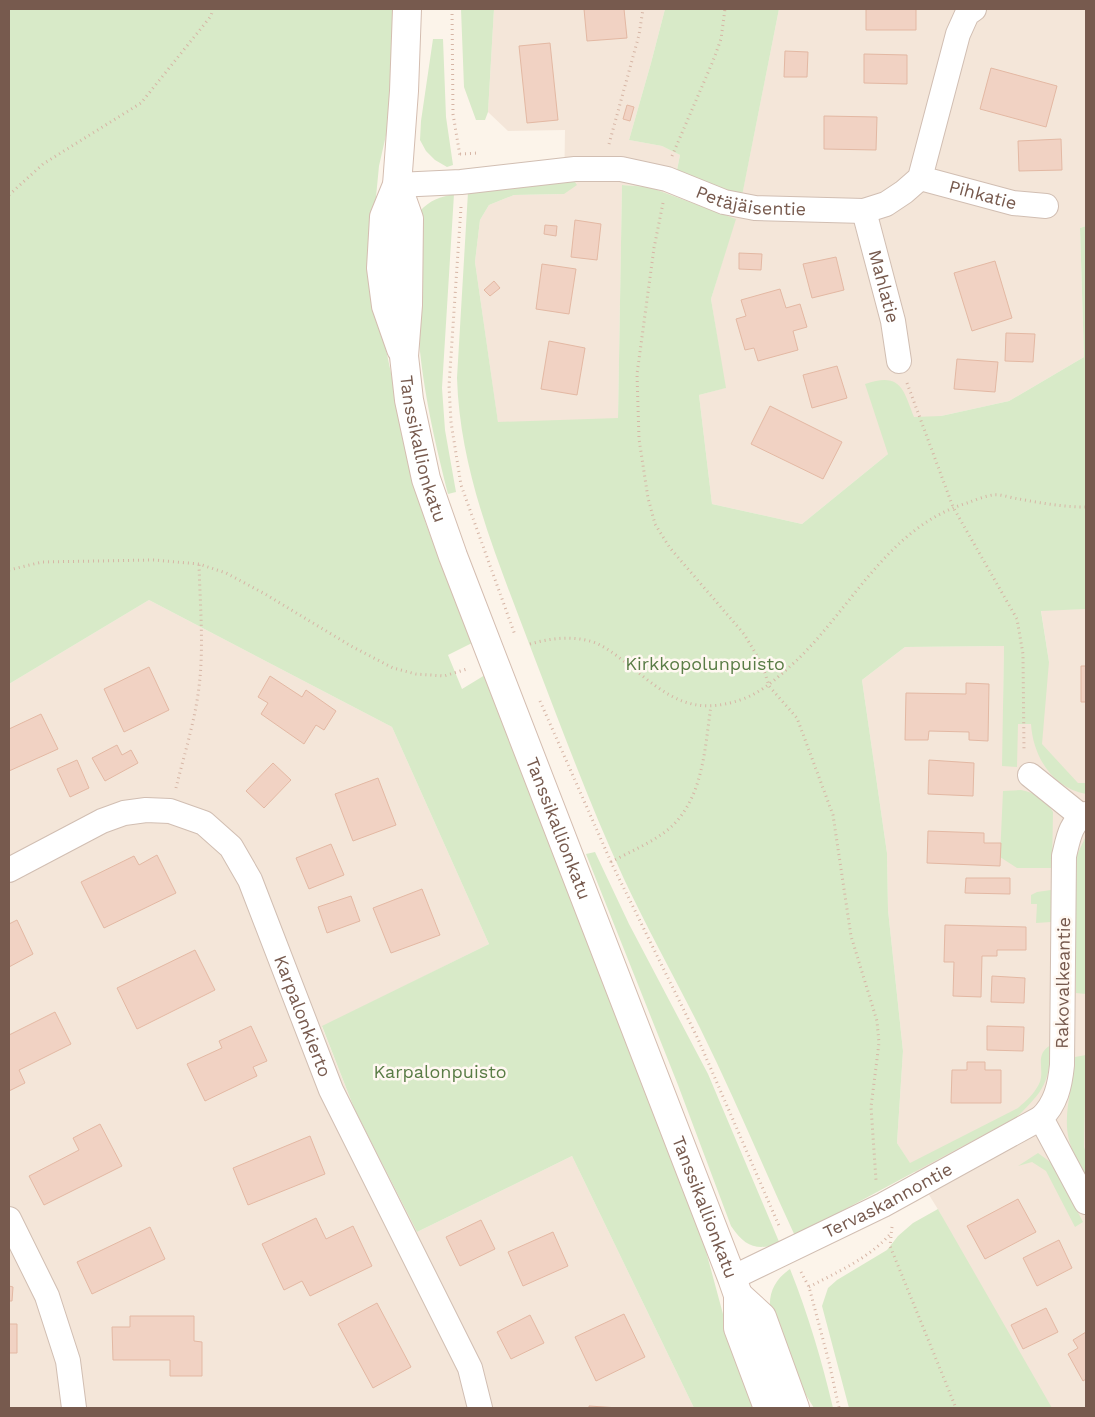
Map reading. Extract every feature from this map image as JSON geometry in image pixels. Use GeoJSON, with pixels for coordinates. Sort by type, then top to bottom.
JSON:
{"type":"FeatureCollection","features":[{"type":"Feature","properties":{"kind":"street","name":"Tanssikallionkatu"},"geometry":{"type":"LineString","coordinates":[[407,9],[404,91],[397,185],[384,217],[382,268],[386,306],[404,356],[409,400],[426,479],[452,556],[735,1287],[738,1328],[768,1408]]}},
{"type":"Feature","properties":{"kind":"street"},"geometry":{"type":"LineString","coordinates":[[920,178],[958,34],[967,14],[974,9]]}},
{"type":"Feature","properties":{"kind":"street","name":"Petäjäisentie"},"geometry":{"type":"LineString","coordinates":[[397,185],[461,182],[575,169],[621,169],[667,179],[724,202],[755,208],[864,211],[886,204],[920,178]]}},
{"type":"Feature","properties":{"kind":"street","name":"Pihkatie"},"geometry":{"type":"LineString","coordinates":[[920,178],[1013,203],[1046,206]]}},
{"type":"Feature","properties":{"kind":"street","name":"Mahlatie"},"geometry":{"type":"LineString","coordinates":[[864,211],[893,321],[899,361]]}},
{"type":"Feature","properties":{"kind":"street","name":"Rakovalkeantie"},"geometry":{"type":"LineString","coordinates":[[1030,775],[1084,815],[1069,832],[1064,856],[1062,1065],[1060,1083],[1049,1110],[1041,1118]]}},
{"type":"Feature","properties":{"kind":"street","name":"Karpalonkierto"},"geometry":{"type":"LineString","coordinates":[[9,870],[102,821],[146,810],[170,811],[204,823],[231,847],[250,880],[331,1090],[470,1368],[480,1408]]}},
{"type":"Feature","properties":{"kind":"street"},"geometry":{"type":"LineString","coordinates":[[1041,1118],[1086,1202]]}},
{"type":"Feature","properties":{"kind":"street","name":"Tervaskannontie"},"geometry":{"type":"LineString","coordinates":[[735,1287],[790,1252],[883,1205],[1041,1118]]}},
{"type":"Feature","properties":{"kind":"street"},"geometry":{"type":"LineString","coordinates":[[9,1219],[47,1296],[68,1361],[74,1408]]}},
{"type":"Feature","properties":{"kind":"street","name":"Tanssikallionkatu"},"geometry":{"type":"LineString","coordinates":[[735,1287],[762,1317],[795,1408]]}},
{"type":"Feature","properties":{"kind":"path"},"geometry":{"type":"LineString","coordinates":[[9,194],[43,164],[141,103],[211,16],[213,9]]}},
{"type":"Feature","properties":{"kind":"path"},"geometry":{"type":"LineString","coordinates":[[452,9],[453,114],[460,154],[461,182],[449,386],[451,422],[461,486],[518,642]]}},
{"type":"Feature","properties":{"kind":"path"},"geometry":{"type":"LineString","coordinates":[[609,146],[639,34],[643,9]]}},
{"type":"Feature","properties":{"kind":"path"},"geometry":{"type":"LineString","coordinates":[[671,157],[713,61],[721,38],[725,9]]}},
{"type":"Feature","properties":{"kind":"path"},"geometry":{"type":"LineString","coordinates":[[663,202],[654,248],[637,374],[639,439],[648,498],[655,524],[670,548],[744,634],[762,664],[768,686],[797,718],[833,815],[851,936],[877,1021],[879,1043],[871,1107],[875,1178],[883,1205],[893,1220],[890,1246],[956,1408]]}},
{"type":"Feature","properties":{"kind":"path"},"geometry":{"type":"LineString","coordinates":[[899,361],[953,507],[1017,619],[1024,654],[1024,756],[1030,775]]}},
{"type":"Feature","properties":{"kind":"path"},"geometry":{"type":"LineString","coordinates":[[530,644],[550,639],[580,638],[613,652],[651,683],[675,698],[694,705],[711,706],[743,698],[768,686],[814,643],[896,545],[924,523],[953,507],[993,495],[1068,507],[1086,507]]}},
{"type":"Feature","properties":{"kind":"path"},"geometry":{"type":"LineString","coordinates":[[9,570],[42,562],[154,560],[199,564],[234,577],[351,646],[393,668],[416,674],[444,676],[471,668]]}},
{"type":"Feature","properties":{"kind":"path"},"geometry":{"type":"LineString","coordinates":[[170,811],[199,687],[201,644],[199,564]]}},
{"type":"Feature","properties":{"kind":"path"},"geometry":{"type":"LineString","coordinates":[[539,697],[611,862],[698,1039],[790,1252],[808,1288],[840,1408]]}},
{"type":"Feature","properties":{"kind":"path"},"geometry":{"type":"LineString","coordinates":[[611,862],[653,839],[676,822],[693,797],[701,768],[711,706]]}},
{"type":"Feature","properties":{"kind":"shaded area"},"geometry":{"type":"Polygon","coordinates":[[[494,9],[665,9],[629,140],[662,146],[680,155],[677,170],[742,195],[779,9],[1086,9],[1086,226],[1080,228],[1084,357],[1009,401],[941,416],[888,454],[802,524],[712,504],[699,395],[725,388],[711,299],[735,219],[649,187],[622,185],[618,419],[498,423],[475,262],[480,220],[489,205],[514,195],[564,194],[565,130],[508,131],[488,112],[494,9]]]}},
{"type":"Feature","properties":{"kind":"shaded area"},"geometry":{"type":"Polygon","coordinates":[[[149,600],[392,727],[489,944],[322,1027],[354,1108],[417,1232],[572,1156],[694,1408],[9,1408],[9,684],[149,600]]]}},
{"type":"Feature","properties":{"kind":"shaded area"},"geometry":{"type":"Polygon","coordinates":[[[1086,609],[1086,1408],[1040,1408],[939,1211],[897,1143],[903,1051],[888,910],[887,853],[862,680],[905,647],[1004,646],[1003,723],[1049,662],[1041,610],[1086,609]]]}},
{"type":"Feature","properties":{"kind":"green space","name":"Karpalonpuisto"},"geometry":{"type":"Polygon","coordinates":[[[9,9],[394,9],[393,83],[389,122],[379,166],[373,228],[381,326],[412,472],[426,524],[472,643],[448,655],[462,689],[485,675],[697,1218],[723,1314],[759,1408],[694,1408],[572,1156],[417,1232],[354,1108],[322,1026],[489,944],[392,727],[149,600],[9,684],[9,9]]]}},
{"type":"Feature","properties":{"kind":"green space"},"geometry":{"type":"Polygon","coordinates":[[[461,9],[494,9],[488,112],[485,120],[476,120],[464,87],[461,9]]]}},
{"type":"Feature","properties":{"kind":"green space"},"geometry":{"type":"Polygon","coordinates":[[[665,9],[779,9],[742,196],[677,170],[680,155],[662,146],[629,140],[665,9]]]}},
{"type":"Feature","properties":{"kind":"green space"},"geometry":{"type":"Polygon","coordinates":[[[433,39],[443,39],[446,117],[453,165],[447,167],[435,160],[426,151],[420,140],[433,39]]]}},
{"type":"Feature","properties":{"kind":"green space","name":"Kirkkopolunpuisto"},"geometry":{"type":"Polygon","coordinates":[[[574,181],[577,185],[564,194],[514,195],[489,205],[480,220],[475,262],[498,422],[618,418],[622,185],[649,187],[736,219],[711,299],[726,388],[699,395],[712,504],[802,524],[888,454],[865,384],[886,380],[893,382],[903,391],[914,417],[941,416],[1009,401],[1084,357],[1080,228],[1086,226],[1086,609],[1041,611],[1049,662],[1042,744],[1078,783],[1086,783],[1086,794],[1074,791],[1063,785],[1046,769],[1036,748],[1031,724],[1018,724],[1017,767],[1002,766],[1004,646],[905,647],[862,680],[887,853],[888,910],[903,1051],[897,1143],[910,1163],[1018,1108],[1027,1100],[1039,1084],[1041,1078],[1041,1058],[1046,1049],[1051,1045],[1049,1069],[1039,1093],[1017,1117],[795,1236],[713,1054],[633,898],[599,822],[493,548],[482,515],[465,448],[457,378],[468,192],[574,181]]]}},
{"type":"Feature","properties":{"kind":"green space"},"geometry":{"type":"Polygon","coordinates":[[[454,194],[442,388],[445,430],[456,492],[448,494],[431,423],[423,375],[418,327],[417,280],[420,211],[428,204],[444,196],[454,194]]]}},
{"type":"Feature","properties":{"kind":"green space"},"geometry":{"type":"Polygon","coordinates":[[[1021,790],[1040,798],[1053,812],[1052,868],[1017,868],[1000,857],[1003,791],[1021,790]]]}},
{"type":"Feature","properties":{"kind":"green space"},"geometry":{"type":"Polygon","coordinates":[[[1086,836],[1086,994],[1076,993],[1076,857],[1086,836]]]}},
{"type":"Feature","properties":{"kind":"green space"},"geometry":{"type":"Polygon","coordinates":[[[595,852],[629,924],[708,1074],[780,1244],[764,1247],[752,1246],[742,1239],[731,1226],[678,1085],[586,854],[595,852]]]}},
{"type":"Feature","properties":{"kind":"green space"},"geometry":{"type":"Polygon","coordinates":[[[1051,890],[1051,922],[1036,923],[1037,904],[1031,904],[1031,895],[1051,890]]]}},
{"type":"Feature","properties":{"kind":"green space"},"geometry":{"type":"Polygon","coordinates":[[[1086,1055],[1084,1147],[1086,1153],[1086,1175],[1070,1144],[1067,1119],[1075,1057],[1086,1055]]]}},
{"type":"Feature","properties":{"kind":"green space"},"geometry":{"type":"Polygon","coordinates":[[[1038,1153],[1053,1164],[1083,1222],[1075,1227],[1046,1171],[1032,1162],[1018,1166],[1038,1153]]]}},
{"type":"Feature","properties":{"kind":"green space"},"geometry":{"type":"Polygon","coordinates":[[[938,1209],[1052,1408],[849,1408],[822,1306],[828,1288],[837,1280],[887,1250],[898,1236],[913,1223],[938,1209]]]}},
{"type":"Feature","properties":{"kind":"green space"},"geometry":{"type":"Polygon","coordinates":[[[790,1269],[814,1338],[833,1408],[814,1408],[794,1376],[771,1315],[770,1301],[773,1289],[784,1273],[790,1269]]]}},
{"type":"Feature","properties":{"kind":"building"},"geometry":{"type":"Polygon","coordinates":[[[584,9],[624,9],[627,38],[587,41],[584,9]]]}},
{"type":"Feature","properties":{"kind":"building"},"geometry":{"type":"Polygon","coordinates":[[[866,9],[916,9],[916,30],[866,30],[866,9]]]}},
{"type":"Feature","properties":{"kind":"building"},"geometry":{"type":"Polygon","coordinates":[[[550,43],[558,120],[527,123],[519,46],[550,43]]]}},
{"type":"Feature","properties":{"kind":"building"},"geometry":{"type":"Polygon","coordinates":[[[785,51],[808,52],[807,77],[784,77],[785,51]]]}},
{"type":"Feature","properties":{"kind":"building"},"geometry":{"type":"Polygon","coordinates":[[[864,54],[907,55],[907,84],[864,83],[864,54]]]}},
{"type":"Feature","properties":{"kind":"building"},"geometry":{"type":"Polygon","coordinates":[[[991,68],[1057,86],[1046,127],[980,109],[991,68]]]}},
{"type":"Feature","properties":{"kind":"building"},"geometry":{"type":"Polygon","coordinates":[[[627,105],[634,107],[630,121],[623,119],[627,105]]]}},
{"type":"Feature","properties":{"kind":"building"},"geometry":{"type":"Polygon","coordinates":[[[824,116],[877,117],[876,150],[824,149],[824,116]]]}},
{"type":"Feature","properties":{"kind":"building"},"geometry":{"type":"Polygon","coordinates":[[[1061,139],[1062,170],[1019,171],[1018,141],[1061,139]]]}},
{"type":"Feature","properties":{"kind":"building"},"geometry":{"type":"Polygon","coordinates":[[[575,220],[601,224],[597,260],[571,257],[575,220]]]}},
{"type":"Feature","properties":{"kind":"building"},"geometry":{"type":"Polygon","coordinates":[[[545,225],[557,226],[556,236],[544,234],[545,225]]]}},
{"type":"Feature","properties":{"kind":"building"},"geometry":{"type":"Polygon","coordinates":[[[739,253],[762,254],[761,270],[739,269],[739,253]]]}},
{"type":"Feature","properties":{"kind":"building"},"geometry":{"type":"Polygon","coordinates":[[[836,257],[844,290],[812,298],[803,264],[836,257]]]}},
{"type":"Feature","properties":{"kind":"building"},"geometry":{"type":"Polygon","coordinates":[[[995,261],[1012,318],[972,331],[954,273],[995,261]]]}},
{"type":"Feature","properties":{"kind":"building"},"geometry":{"type":"Polygon","coordinates":[[[542,264],[576,269],[569,314],[536,309],[542,264]]]}},
{"type":"Feature","properties":{"kind":"building"},"geometry":{"type":"Polygon","coordinates":[[[494,281],[500,288],[490,296],[484,290],[494,281]]]}},
{"type":"Feature","properties":{"kind":"building"},"geometry":{"type":"Polygon","coordinates":[[[780,289],[786,308],[800,304],[807,327],[793,331],[798,350],[758,361],[754,348],[745,350],[736,319],[746,316],[741,300],[780,289]]]}},
{"type":"Feature","properties":{"kind":"building"},"geometry":{"type":"Polygon","coordinates":[[[1006,333],[1035,334],[1033,362],[1005,361],[1006,333]]]}},
{"type":"Feature","properties":{"kind":"building"},"geometry":{"type":"Polygon","coordinates":[[[549,341],[585,348],[577,395],[541,389],[549,341]]]}},
{"type":"Feature","properties":{"kind":"building"},"geometry":{"type":"Polygon","coordinates":[[[957,359],[998,362],[995,392],[954,389],[957,359]]]}},
{"type":"Feature","properties":{"kind":"building"},"geometry":{"type":"Polygon","coordinates":[[[837,366],[847,398],[812,408],[803,375],[837,366]]]}},
{"type":"Feature","properties":{"kind":"building"},"geometry":{"type":"Polygon","coordinates":[[[770,406],[842,442],[823,479],[751,444],[770,406]]]}},
{"type":"Feature","properties":{"kind":"building"},"geometry":{"type":"Polygon","coordinates":[[[1081,666],[1086,666],[1086,702],[1081,702],[1081,666]]]}},
{"type":"Feature","properties":{"kind":"building"},"geometry":{"type":"Polygon","coordinates":[[[149,667],[169,710],[124,732],[104,689],[149,667]]]}},
{"type":"Feature","properties":{"kind":"building"},"geometry":{"type":"Polygon","coordinates":[[[270,676],[302,697],[306,690],[336,711],[324,730],[316,725],[304,744],[261,714],[268,703],[258,697],[270,676]]]}},
{"type":"Feature","properties":{"kind":"building"},"geometry":{"type":"Polygon","coordinates":[[[966,683],[989,684],[988,741],[969,740],[969,732],[929,731],[928,740],[905,740],[906,693],[966,694],[966,683]]]}},
{"type":"Feature","properties":{"kind":"building"},"geometry":{"type":"Polygon","coordinates":[[[41,714],[58,749],[9,771],[9,729],[41,714]]]}},
{"type":"Feature","properties":{"kind":"building"},"geometry":{"type":"Polygon","coordinates":[[[117,745],[122,755],[131,750],[138,763],[105,781],[92,758],[117,745]]]}},
{"type":"Feature","properties":{"kind":"building"},"geometry":{"type":"Polygon","coordinates":[[[77,760],[89,788],[70,797],[57,769],[77,760]]]}},
{"type":"Feature","properties":{"kind":"building"},"geometry":{"type":"Polygon","coordinates":[[[929,760],[974,763],[973,796],[928,794],[929,760]]]}},
{"type":"Feature","properties":{"kind":"building"},"geometry":{"type":"Polygon","coordinates":[[[273,763],[291,780],[264,808],[246,791],[273,763]]]}},
{"type":"Feature","properties":{"kind":"building"},"geometry":{"type":"Polygon","coordinates":[[[378,778],[396,825],[353,841],[335,794],[378,778]]]}},
{"type":"Feature","properties":{"kind":"building"},"geometry":{"type":"Polygon","coordinates":[[[928,831],[984,833],[984,843],[1001,843],[1000,866],[927,863],[928,831]]]}},
{"type":"Feature","properties":{"kind":"building"},"geometry":{"type":"Polygon","coordinates":[[[331,844],[344,875],[309,889],[296,858],[331,844]]]}},
{"type":"Feature","properties":{"kind":"building"},"geometry":{"type":"Polygon","coordinates":[[[157,855],[176,893],[104,928],[81,882],[134,856],[139,865],[157,855]]]}},
{"type":"Feature","properties":{"kind":"building"},"geometry":{"type":"Polygon","coordinates":[[[966,878],[1010,878],[1010,894],[965,893],[966,878]]]}},
{"type":"Feature","properties":{"kind":"building"},"geometry":{"type":"Polygon","coordinates":[[[422,889],[440,935],[391,953],[373,908],[422,889]]]}},
{"type":"Feature","properties":{"kind":"building"},"geometry":{"type":"Polygon","coordinates":[[[351,896],[360,921],[327,933],[318,907],[351,896]]]}},
{"type":"Feature","properties":{"kind":"building"},"geometry":{"type":"Polygon","coordinates":[[[17,920],[33,954],[9,967],[9,924],[17,920]]]}},
{"type":"Feature","properties":{"kind":"building"},"geometry":{"type":"Polygon","coordinates":[[[945,925],[1026,927],[1026,950],[997,950],[997,956],[982,956],[981,997],[953,996],[954,962],[944,962],[945,925]]]}},
{"type":"Feature","properties":{"kind":"building"},"geometry":{"type":"Polygon","coordinates":[[[195,950],[215,990],[137,1029],[117,988],[195,950]]]}},
{"type":"Feature","properties":{"kind":"building"},"geometry":{"type":"Polygon","coordinates":[[[992,976],[1025,978],[1024,1003],[991,1002],[992,976]]]}},
{"type":"Feature","properties":{"kind":"building"},"geometry":{"type":"Polygon","coordinates":[[[55,1012],[71,1044],[19,1070],[25,1083],[9,1091],[9,1035],[55,1012]]]}},
{"type":"Feature","properties":{"kind":"building"},"geometry":{"type":"Polygon","coordinates":[[[251,1026],[267,1061],[253,1067],[257,1076],[205,1101],[187,1064],[222,1048],[219,1041],[251,1026]]]}},
{"type":"Feature","properties":{"kind":"building"},"geometry":{"type":"Polygon","coordinates":[[[987,1026],[1024,1027],[1023,1051],[987,1050],[987,1026]]]}},
{"type":"Feature","properties":{"kind":"building"},"geometry":{"type":"Polygon","coordinates":[[[967,1062],[985,1062],[985,1070],[1001,1070],[1001,1103],[951,1103],[952,1070],[967,1070],[967,1062]]]}},
{"type":"Feature","properties":{"kind":"building"},"geometry":{"type":"Polygon","coordinates":[[[100,1124],[122,1166],[44,1205],[29,1176],[79,1150],[73,1138],[100,1124]]]}},
{"type":"Feature","properties":{"kind":"building"},"geometry":{"type":"Polygon","coordinates":[[[310,1136],[325,1174],[248,1205],[233,1168],[310,1136]]]}},
{"type":"Feature","properties":{"kind":"building"},"geometry":{"type":"Polygon","coordinates":[[[1018,1199],[1036,1232],[985,1259],[967,1226],[1018,1199]]]}},
{"type":"Feature","properties":{"kind":"building"},"geometry":{"type":"Polygon","coordinates":[[[316,1218],[326,1239],[353,1226],[372,1266],[310,1296],[302,1281],[284,1290],[262,1244],[316,1218]]]}},
{"type":"Feature","properties":{"kind":"building"},"geometry":{"type":"Polygon","coordinates":[[[481,1220],[495,1249],[460,1266],[446,1237],[481,1220]]]}},
{"type":"Feature","properties":{"kind":"building"},"geometry":{"type":"Polygon","coordinates":[[[150,1227],[165,1259],[92,1294],[77,1262],[150,1227]]]}},
{"type":"Feature","properties":{"kind":"building"},"geometry":{"type":"Polygon","coordinates":[[[553,1232],[568,1266],[523,1286],[508,1252],[553,1232]]]}},
{"type":"Feature","properties":{"kind":"building"},"geometry":{"type":"Polygon","coordinates":[[[1059,1240],[1072,1268],[1037,1286],[1023,1258],[1059,1240]]]}},
{"type":"Feature","properties":{"kind":"building"},"geometry":{"type":"Polygon","coordinates":[[[9,1286],[13,1287],[12,1301],[9,1301],[9,1286]]]}},
{"type":"Feature","properties":{"kind":"building"},"geometry":{"type":"Polygon","coordinates":[[[377,1303],[411,1367],[373,1388],[338,1324],[377,1303]]]}},
{"type":"Feature","properties":{"kind":"building"},"geometry":{"type":"Polygon","coordinates":[[[1046,1308],[1058,1332],[1023,1349],[1011,1325],[1046,1308]]]}},
{"type":"Feature","properties":{"kind":"building"},"geometry":{"type":"Polygon","coordinates":[[[624,1314],[645,1357],[596,1381],[575,1337],[624,1314]]]}},
{"type":"Feature","properties":{"kind":"building"},"geometry":{"type":"Polygon","coordinates":[[[530,1315],[544,1343],[511,1359],[497,1332],[530,1315]]]}},
{"type":"Feature","properties":{"kind":"building"},"geometry":{"type":"Polygon","coordinates":[[[130,1316],[194,1316],[194,1341],[202,1342],[202,1376],[170,1376],[170,1360],[113,1360],[112,1327],[130,1327],[130,1316]]]}},
{"type":"Feature","properties":{"kind":"building"},"geometry":{"type":"Polygon","coordinates":[[[9,1324],[17,1324],[17,1353],[9,1353],[9,1324]]]}},
{"type":"Feature","properties":{"kind":"building"},"geometry":{"type":"Polygon","coordinates":[[[1086,1332],[1086,1379],[1083,1381],[1068,1354],[1078,1348],[1073,1340],[1086,1332]]]}},
{"type":"Feature","properties":{"kind":"building"},"geometry":{"type":"Polygon","coordinates":[[[589,1406],[619,1408],[589,1408],[589,1406]]]}}]}
